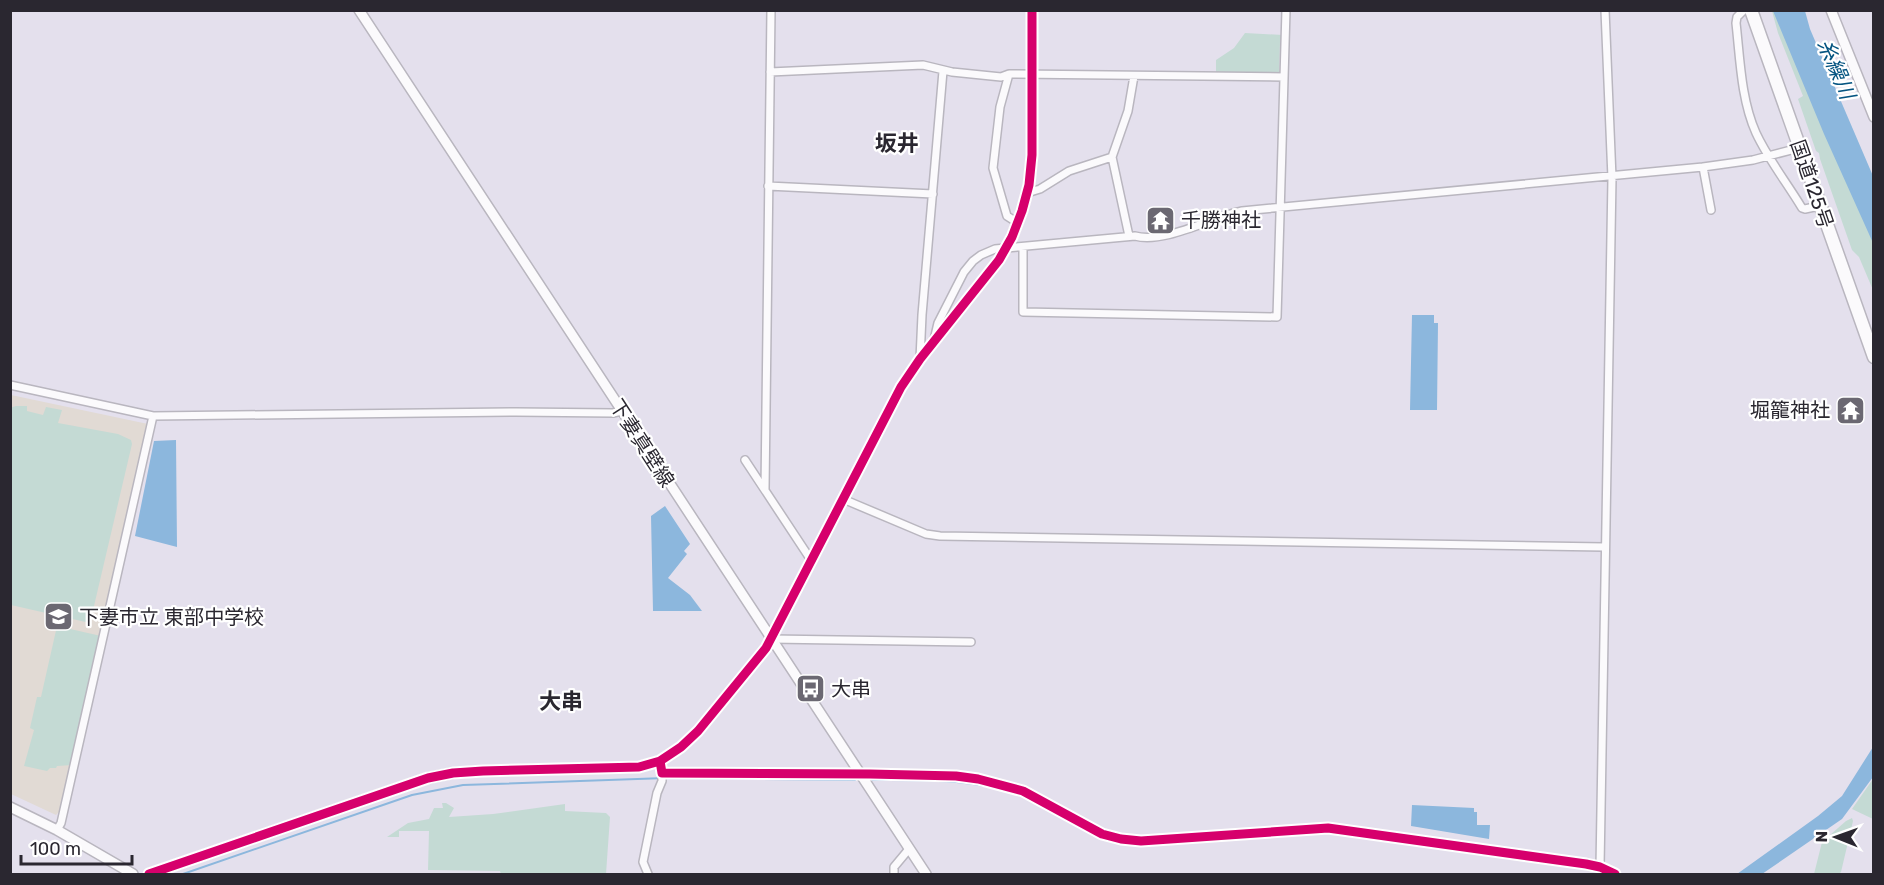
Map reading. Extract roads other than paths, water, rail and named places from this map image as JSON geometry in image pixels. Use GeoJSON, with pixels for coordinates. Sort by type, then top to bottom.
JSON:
{"type":"FeatureCollection","features":[{"type":"Feature","properties":{"kind":"highway","name":"国道125号"},"geometry":{"type":"LineString","coordinates":[[1751,10],[1874,357]]}},
{"type":"Feature","properties":{"kind":"street","name":"下妻真壁線"},"geometry":{"type":"LineString","coordinates":[[359,10],[926,874]]}},
{"type":"Feature","properties":{"kind":"street"},"geometry":{"type":"LineString","coordinates":[[765,489],[771,10]]}},
{"type":"Feature","properties":{"kind":"street"},"geometry":{"type":"LineString","coordinates":[[149,874],[249,842],[428,778],[453,773],[483,771],[631,768],[660,761],[674,753],[698,731],[771,639],[887,413],[920,359],[990,272],[1006,248],[1018,223],[1027,192],[1032,155],[1032,10]]}},
{"type":"Feature","properties":{"kind":"street"},"geometry":{"type":"LineString","coordinates":[[1023,247],[1023,312],[1277,317],[1286,10]]}},
{"type":"Feature","properties":{"kind":"street"},"geometry":{"type":"LineString","coordinates":[[1600,867],[1612,176],[1605,10]]}},
{"type":"Feature","properties":{"kind":"street"},"geometry":{"type":"LineString","coordinates":[[1744,10],[1737,17],[1736,23],[1748,110],[1755,132],[1802,208],[1819,206]]}},
{"type":"Feature","properties":{"kind":"street"},"geometry":{"type":"LineString","coordinates":[[1831,10],[1874,117]]}},
{"type":"Feature","properties":{"kind":"street"},"geometry":{"type":"LineString","coordinates":[[770,72],[923,65],[943,71],[1001,77],[1009,74],[1032,73],[1284,77]]}},
{"type":"Feature","properties":{"kind":"street"},"geometry":{"type":"LineString","coordinates":[[920,359],[943,71]]}},
{"type":"Feature","properties":{"kind":"street"},"geometry":{"type":"LineString","coordinates":[[1009,74],[999,108],[993,168],[1007,216],[1018,223]]}},
{"type":"Feature","properties":{"kind":"street"},"geometry":{"type":"LineString","coordinates":[[1129,236],[1112,157],[1128,111],[1134,76]]}},
{"type":"Feature","properties":{"kind":"street"},"geometry":{"type":"LineString","coordinates":[[934,342],[938,323],[964,272],[981,255],[995,249],[1129,236],[1157,236],[1234,212],[1703,167],[1768,156],[1799,148]]}},
{"type":"Feature","properties":{"kind":"street"},"geometry":{"type":"LineString","coordinates":[[1027,192],[1040,189],[1070,171],[1112,157]]}},
{"type":"Feature","properties":{"kind":"street"},"geometry":{"type":"LineString","coordinates":[[1703,167],[1711,210]]}},
{"type":"Feature","properties":{"kind":"street"},"geometry":{"type":"LineString","coordinates":[[768,186],[933,194]]}},
{"type":"Feature","properties":{"kind":"street"},"geometry":{"type":"LineString","coordinates":[[10,386],[153,416],[613,413],[622,411]]}},
{"type":"Feature","properties":{"kind":"street"},"geometry":{"type":"LineString","coordinates":[[57,830],[61,823],[101,652],[153,416]]}},
{"type":"Feature","properties":{"kind":"street"},"geometry":{"type":"LineString","coordinates":[[745,459],[811,560]]}},
{"type":"Feature","properties":{"kind":"street"},"geometry":{"type":"LineString","coordinates":[[843,499],[926,534],[940,536],[1604,547]]}},
{"type":"Feature","properties":{"kind":"street"},"geometry":{"type":"LineString","coordinates":[[771,639],[971,642]]}},
{"type":"Feature","properties":{"kind":"street"},"geometry":{"type":"LineString","coordinates":[[648,874],[643,862],[662,777],[660,761]]}},
{"type":"Feature","properties":{"kind":"street"},"geometry":{"type":"LineString","coordinates":[[662,777],[860,774],[956,776],[1000,784],[1033,795],[1093,830],[1120,839],[1142,841],[1328,828],[1600,867],[1615,874]]}},
{"type":"Feature","properties":{"kind":"street"},"geometry":{"type":"LineString","coordinates":[[10,807],[57,830],[133,874]]}},
{"type":"Feature","properties":{"kind":"street"},"geometry":{"type":"LineString","coordinates":[[894,874],[894,867],[909,849]]}},
{"type":"Feature","properties":{"kind":"water"},"geometry":{"type":"Polygon","coordinates":[[[1773,11],[1805,11],[1810,29],[1873,176],[1873,243],[1824,134],[1773,11]]]}},
{"type":"Feature","properties":{"kind":"water"},"geometry":{"type":"Polygon","coordinates":[[[1412,315],[1434,315],[1434,323],[1438,323],[1437,410],[1410,410],[1412,315]]]}},
{"type":"Feature","properties":{"kind":"water"},"geometry":{"type":"Polygon","coordinates":[[[176,440],[177,547],[135,536],[154,441],[176,440]]]}},
{"type":"Feature","properties":{"kind":"water"},"geometry":{"type":"Polygon","coordinates":[[[665,506],[690,544],[684,551],[687,554],[668,578],[690,595],[702,611],[653,611],[651,516],[665,506]]]}},
{"type":"Feature","properties":{"kind":"water"},"geometry":{"type":"Polygon","coordinates":[[[1873,747],[1873,777],[1842,819],[1762,874],[1737,874],[1842,796],[1873,747]]]}},
{"type":"Feature","properties":{"kind":"water"},"geometry":{"type":"Polygon","coordinates":[[[1412,805],[1474,808],[1474,812],[1477,812],[1477,825],[1490,825],[1489,839],[1411,826],[1412,805]]]}},
{"type":"Feature","properties":{"kind":"waterway"},"geometry":{"type":"LineString","coordinates":[[183,874],[412,795],[463,785],[666,778],[855,780]]}},
{"type":"Feature","properties":{"kind":"waterway"},"geometry":{"type":"LineString","coordinates":[[871,780],[973,784],[1033,800]]}},
{"type":"Feature","properties":{"kind":"waterway"},"geometry":{"type":"LineString","coordinates":[[1059,814],[1098,837],[1130,845],[1330,832],[1385,839]]}},
{"type":"Feature","properties":{"kind":"waterway"},"geometry":{"type":"LineString","coordinates":[[1485,853],[1587,868],[1608,874]]}},
{"type":"Feature","properties":{"kind":"place","name":"千勝神社"},"geometry":{"type":"Point","coordinates":[1160,220]}},
{"type":"Feature","properties":{"kind":"place","name":"堀籠神社"},"geometry":{"type":"Point","coordinates":[1851,410]}},
{"type":"Feature","properties":{"kind":"place","name":"下妻市立 東部中学校"},"geometry":{"type":"Point","coordinates":[58,617]}},
{"type":"Feature","properties":{"kind":"place","name":"大串"},"geometry":{"type":"Point","coordinates":[810,689]}},
{"type":"Feature","properties":{"kind":"district","name":"坂井"},"geometry":{"type":"Point","coordinates":[897,143]}},
{"type":"Feature","properties":{"kind":"district","name":"大串"},"geometry":{"type":"Point","coordinates":[561,701]}},
{"type":"Feature","properties":{"kind":"water label","name":"糸繰川"},"geometry":{"type":"Point","coordinates":[1836,69]}}]}
